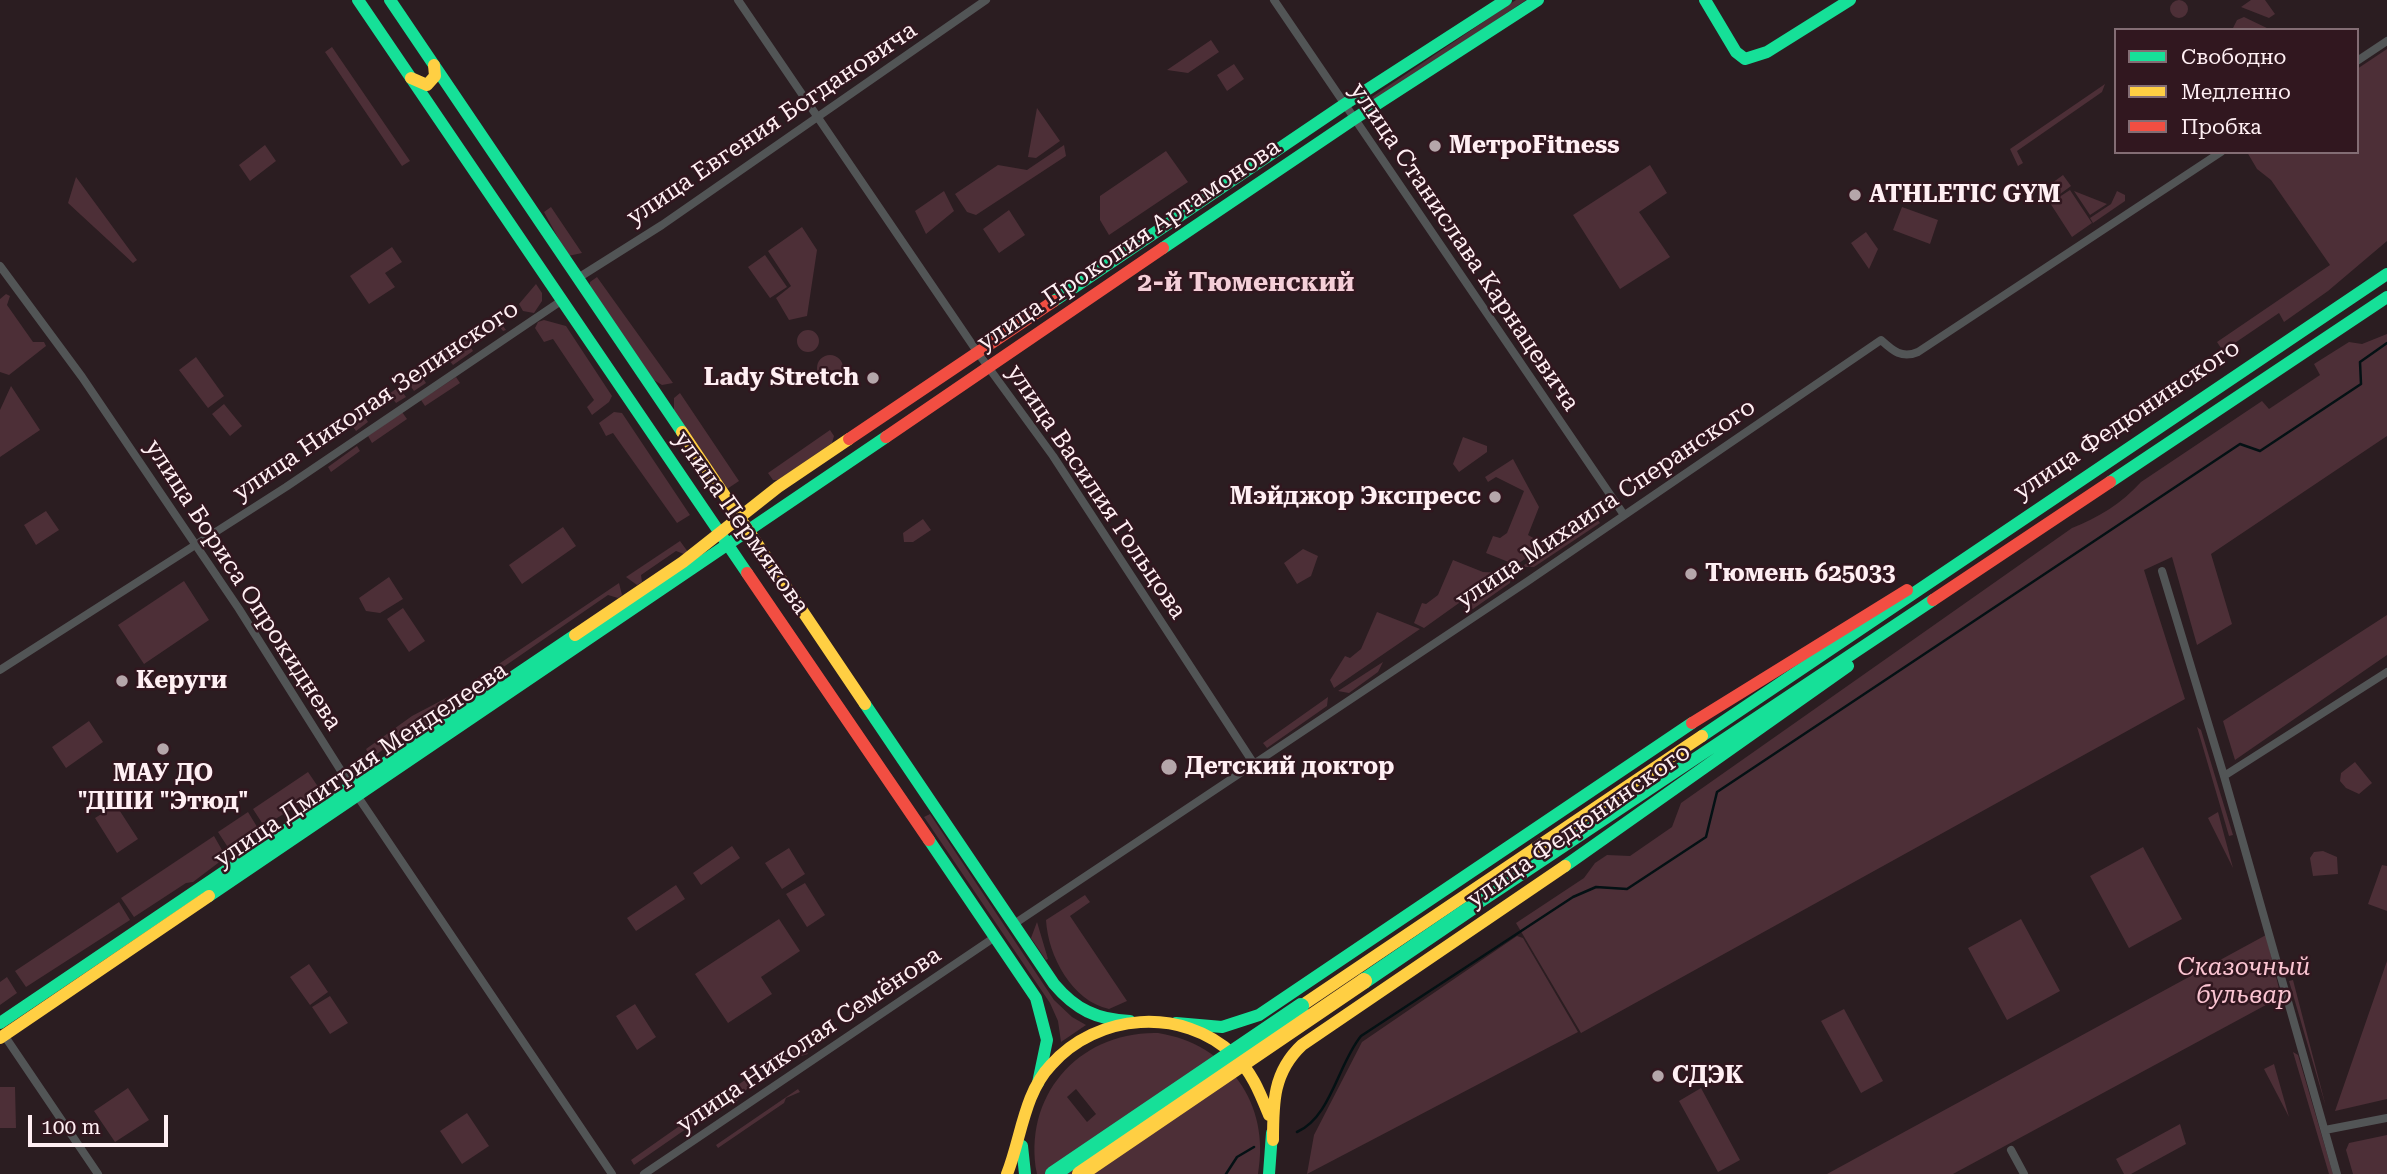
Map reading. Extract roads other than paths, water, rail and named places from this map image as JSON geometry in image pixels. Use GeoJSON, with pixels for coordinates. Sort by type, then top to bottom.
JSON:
{"type":"FeatureCollection","features":[{"type":"Feature","properties":{"kind":"main road","name":"улица Пермякова"},"geometry":{"type":"LineString","coordinates":[[358,0],[1036,998],[1045,1020],[1049,1050],[1007,1174]]}},
{"type":"Feature","properties":{"kind":"main road","name":"улица Пермякова"},"geometry":{"type":"LineString","coordinates":[[390,0],[1070,1003],[1096,1018],[1130,1021]]}},
{"type":"Feature","properties":{"kind":"main road","name":"улица Прокопия Артамонова"},"geometry":{"type":"LineString","coordinates":[[743,523],[978,353],[1345,104],[1506,0]]}},
{"type":"Feature","properties":{"kind":"main road","name":"улица Прокопия Артамонова"},"geometry":{"type":"LineString","coordinates":[[743,523],[989,369],[1354,118],[1538,0]]}},
{"type":"Feature","properties":{"kind":"main road"},"geometry":{"type":"LineString","coordinates":[[1705,0],[1736,52],[1745,59],[1767,52],[1850,0]]}},
{"type":"Feature","properties":{"kind":"main road"},"geometry":{"type":"LineString","coordinates":[[411,78],[419,84],[432,82],[434,65]]}},
{"type":"Feature","properties":{"kind":"main road"},"geometry":{"type":"LineString","coordinates":[[429,105],[429,95],[434,88],[451,89]]}},
{"type":"Feature","properties":{"kind":"main road","name":"улица Федюнинского"},"geometry":{"type":"LineString","coordinates":[[2328,314],[2387,265]]}},
{"type":"Feature","properties":{"kind":"main road","name":"улица Федюнинского"},"geometry":{"type":"LineString","coordinates":[[1470,900],[1952,565],[2387,274]]}},
{"type":"Feature","properties":{"kind":"main road","name":"улица Федюнинского"},"geometry":{"type":"LineString","coordinates":[[1470,900],[1965,579],[2387,297]]}},
{"type":"Feature","properties":{"kind":"main road","name":"улица Федюнинского"},"geometry":{"type":"LineString","coordinates":[[2340,329],[2387,304]]}},
{"type":"Feature","properties":{"kind":"main road","name":"улица Дмитрия Менделеева"},"geometry":{"type":"LineString","coordinates":[[1,1032],[743,523]]}},
{"type":"Feature","properties":{"kind":"main road","name":"улица Федюнинского"},"geometry":{"type":"LineString","coordinates":[[1130,1021],[1222,1027],[1259,1015],[1621,768],[1862,615],[1952,565]]}},
{"type":"Feature","properties":{"kind":"main road","name":"улица Федюнинского"},"geometry":{"type":"LineString","coordinates":[[1273,1140],[1276,1076],[1285,1061],[1302,1045],[1648,809],[1882,642],[1965,579]]}},
{"type":"Feature","properties":{"kind":"main road"},"geometry":{"type":"LineString","coordinates":[[1053,1174],[1470,900]]}},
{"type":"Feature","properties":{"kind":"main road"},"geometry":{"type":"LineString","coordinates":[[1080,1174],[1470,900]]}},
{"type":"Feature","properties":{"kind":"main road"},"geometry":{"type":"LineString","coordinates":[[1038,1083],[1059,1056],[1077,1041],[1097,1030],[1130,1021]]}},
{"type":"Feature","properties":{"kind":"main road"},"geometry":{"type":"LineString","coordinates":[[1176,1023],[1215,1039],[1244,1064],[1263,1096],[1273,1140],[1269,1174]]}},
{"type":"Feature","properties":{"kind":"main road"},"geometry":{"type":"LineString","coordinates":[[1023,1124],[1021,1146],[1025,1174]]}},
{"type":"Feature","properties":{"kind":"street","name":"улица Василия Гольцова"},"geometry":{"type":"LineString","coordinates":[[738,0],[989,369],[1052,456],[1254,764]]}},
{"type":"Feature","properties":{"kind":"street","name":"улица Евгения Богдановича"},"geometry":{"type":"LineString","coordinates":[[578,278],[662,225],[986,0]]}},
{"type":"Feature","properties":{"kind":"street","name":"улица Станислава Карнацевича"},"geometry":{"type":"LineString","coordinates":[[1274,0],[1624,515]]}},
{"type":"Feature","properties":{"kind":"street"},"geometry":{"type":"LineString","coordinates":[[2359,60],[2387,41]]}},
{"type":"Feature","properties":{"kind":"street","name":"улица Михаила Сперанского"},"geometry":{"type":"LineString","coordinates":[[1014,924],[1881,340],[1899,354],[1909,356],[1918,352],[2218,154]]}},
{"type":"Feature","properties":{"kind":"street","name":"улица Бориса Опрокиднева"},"geometry":{"type":"LineString","coordinates":[[0,266],[82,377],[239,609],[354,790],[612,1174]]}},
{"type":"Feature","properties":{"kind":"street","name":"улица Николая Зелинского"},"geometry":{"type":"LineString","coordinates":[[0,670],[295,481],[561,301]]}},
{"type":"Feature","properties":{"kind":"street"},"geometry":{"type":"LineString","coordinates":[[2162,571],[2224,776],[2337,1174]]}},
{"type":"Feature","properties":{"kind":"street"},"geometry":{"type":"LineString","coordinates":[[2224,776],[2387,672]]}},
{"type":"Feature","properties":{"kind":"street","name":"улица Николая Семёнова"},"geometry":{"type":"LineString","coordinates":[[644,1174],[995,937]]}},
{"type":"Feature","properties":{"kind":"street"},"geometry":{"type":"LineString","coordinates":[[1,1032],[98,1174]]}},
{"type":"Feature","properties":{"kind":"street"},"geometry":{"type":"LineString","coordinates":[[2325,1130],[2387,1118]]}},
{"type":"Feature","properties":{"kind":"street"},"geometry":{"type":"LineString","coordinates":[[2011,1150],[2024,1174]]}},
{"type":"Feature","properties":{"kind":"waterway"},"geometry":{"type":"LineString","coordinates":[[1297,1132],[1309,1125],[1318,1115],[1361,1036],[1573,897],[1596,887],[1627,889],[1706,837],[1717,792],[2240,444],[2260,451],[2361,384],[2360,362],[2387,343]]}},
{"type":"Feature","properties":{"kind":"waterway"},"geometry":{"type":"LineString","coordinates":[[1226,1174],[1237,1157],[1254,1147]]}},
{"type":"Feature","properties":{"kind":"place","name":"МетроFitness"},"geometry":{"type":"Point","coordinates":[1435,146]}},
{"type":"Feature","properties":{"kind":"place","name":"ATHLETIC GYM"},"geometry":{"type":"Point","coordinates":[1855,195]}},
{"type":"Feature","properties":{"kind":"place","name":"Lady Stretch"},"geometry":{"type":"Point","coordinates":[873,378]}},
{"type":"Feature","properties":{"kind":"place","name":"Мэйджор Экспресс"},"geometry":{"type":"Point","coordinates":[1495,497]}},
{"type":"Feature","properties":{"kind":"place","name":"Тюмень 625033"},"geometry":{"type":"Point","coordinates":[1691,574]}},
{"type":"Feature","properties":{"kind":"place","name":"Керуги"},"geometry":{"type":"Point","coordinates":[122,681]}},
{"type":"Feature","properties":{"kind":"place","name":"МАУ ДО \"ДШИ \"Этюд\""},"geometry":{"type":"Point","coordinates":[163,749]}},
{"type":"Feature","properties":{"kind":"place","name":"Детский доктор"},"geometry":{"type":"Point","coordinates":[1169,767]}},
{"type":"Feature","properties":{"kind":"place","name":"СДЭК"},"geometry":{"type":"Point","coordinates":[1658,1076]}},
{"type":"Feature","properties":{"kind":"district","name":"2-й Тюменский"},"geometry":{"type":"Point","coordinates":[1246,283]}},
{"type":"Feature","properties":{"kind":"park label","name":"Сказочный бульвар"},"geometry":{"type":"Point","coordinates":[2244,982]}}]}
